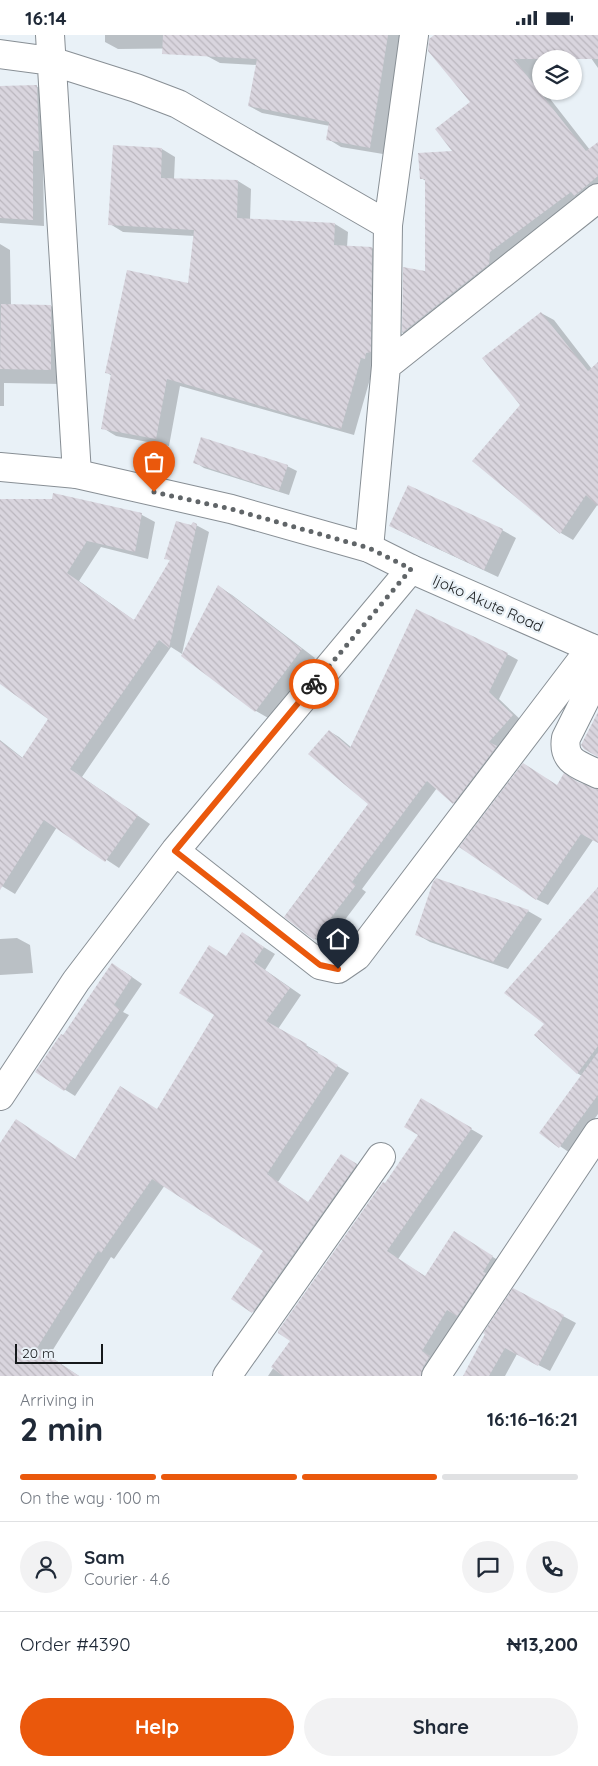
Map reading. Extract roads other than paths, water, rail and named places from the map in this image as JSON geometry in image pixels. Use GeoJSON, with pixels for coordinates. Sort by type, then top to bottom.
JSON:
{"type":"FeatureCollection","features":[{"type":"Feature","properties":{"kind":"street"},"geometry":{"type":"LineString","coordinates":[[369,548],[386,366],[388,225],[414,35]]}},
{"type":"Feature","properties":{"kind":"street"},"geometry":{"type":"LineString","coordinates":[[0,54],[50,48],[136,88],[178,104],[388,225]]}},
{"type":"Feature","properties":{"kind":"street"},"geometry":{"type":"LineString","coordinates":[[50,48],[77,474]]}},
{"type":"Feature","properties":{"kind":"street"},"geometry":{"type":"LineString","coordinates":[[386,366],[598,198]]}},
{"type":"Feature","properties":{"kind":"street","name":"Ijoko Akute Road"},"geometry":{"type":"LineString","coordinates":[[0,467],[77,474],[231,509],[369,548],[411,569],[594,649]]}},
{"type":"Feature","properties":{"kind":"street"},"geometry":{"type":"LineString","coordinates":[[0,1096],[76,981],[175,851],[411,569]]}},
{"type":"Feature","properties":{"kind":"street"},"geometry":{"type":"LineString","coordinates":[[175,851],[320,965],[338,969],[357,956],[594,649]]}},
{"type":"Feature","properties":{"kind":"street"},"geometry":{"type":"LineString","coordinates":[[595,686],[566,738],[565,749],[569,759],[598,774]]}},
{"type":"Feature","properties":{"kind":"street"},"geometry":{"type":"LineString","coordinates":[[436,1376],[598,1133]]}},
{"type":"Feature","properties":{"kind":"street"},"geometry":{"type":"LineString","coordinates":[[227,1376],[381,1157]]}}]}
